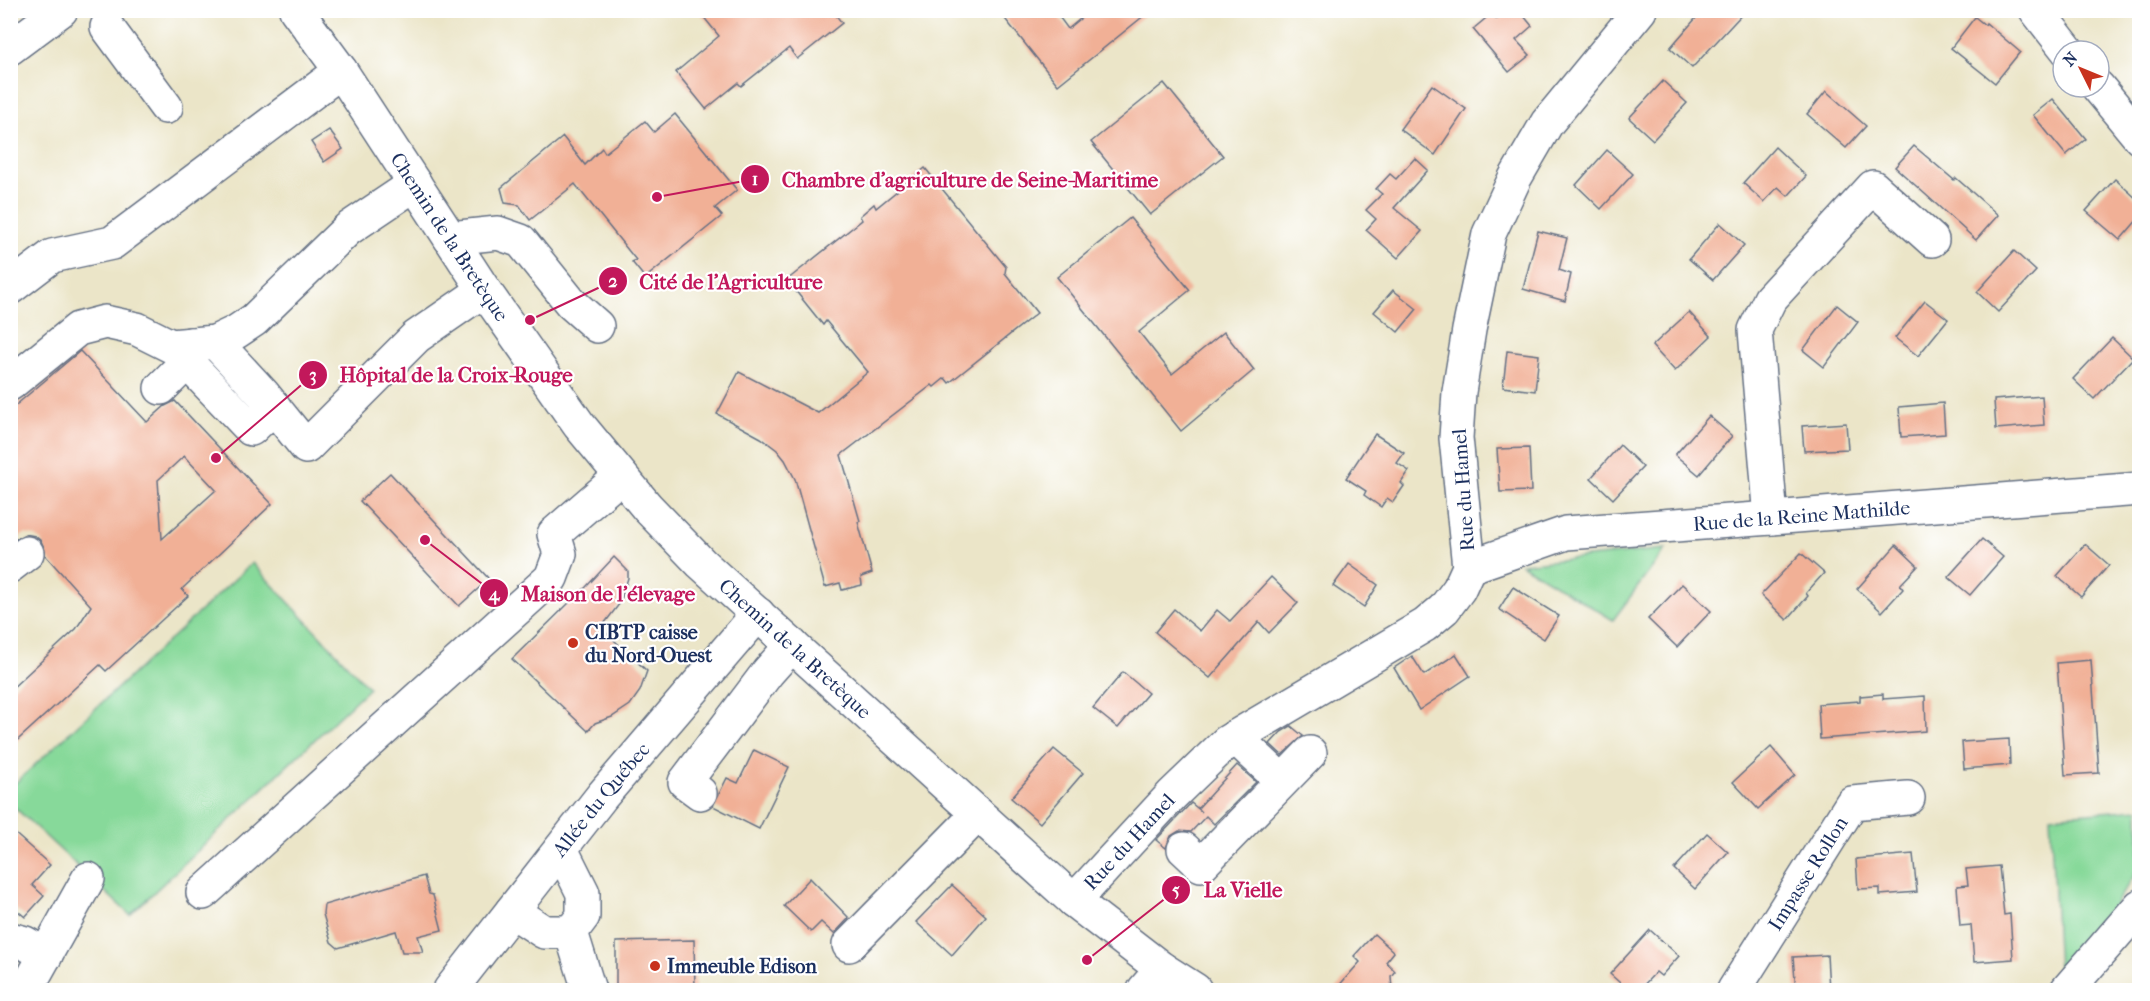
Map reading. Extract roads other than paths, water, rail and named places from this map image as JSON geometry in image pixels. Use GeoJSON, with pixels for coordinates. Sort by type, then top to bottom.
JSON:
{"type":"FeatureCollection","features":[{"type":"Feature","properties":{"kind":"street"},"geometry":{"type":"LineString","coordinates":[[10,48],[61,10]]}},
{"type":"Feature","properties":{"kind":"street","name":"Chemin de la Bretèque"},"geometry":{"type":"LineString","coordinates":[[296,10],[341,71],[484,290],[579,424],[647,507],[693,555],[1074,901],[1153,980],[1195,990]]}},
{"type":"Feature","properties":{"kind":"street","name":"Rue du Hamel"},"geometry":{"type":"LineString","coordinates":[[1074,901],[1172,795],[1227,742],[1425,626],[1444,609],[1454,595],[1469,567],[1456,438],[1459,392],[1469,330],[1490,234],[1515,178],[1547,123],[1640,10]]}},
{"type":"Feature","properties":{"kind":"street"},"geometry":{"type":"LineString","coordinates":[[2036,10],[2059,39]]}},
{"type":"Feature","properties":{"kind":"street"},"geometry":{"type":"LineString","coordinates":[[107,27],[166,107]]}},
{"type":"Feature","properties":{"kind":"street"},"geometry":{"type":"LineString","coordinates":[[10,288],[52,256],[112,243],[341,71]]}},
{"type":"Feature","properties":{"kind":"street"},"geometry":{"type":"LineString","coordinates":[[2108,99],[2139,138]]}},
{"type":"Feature","properties":{"kind":"street"},"geometry":{"type":"LineString","coordinates":[[161,388],[197,349],[236,332],[255,320],[348,229],[415,184]]}},
{"type":"Feature","properties":{"kind":"street"},"geometry":{"type":"LineString","coordinates":[[1771,518],[1755,330],[1770,299],[1873,188],[1932,240]]}},
{"type":"Feature","properties":{"kind":"street"},"geometry":{"type":"LineString","coordinates":[[450,238],[498,233],[521,241],[572,303],[597,326]]}},
{"type":"Feature","properties":{"kind":"street"},"geometry":{"type":"LineString","coordinates":[[10,384],[78,329],[105,322],[137,329],[171,346],[197,349],[274,407],[306,447],[416,337],[484,290]]}},
{"type":"Feature","properties":{"kind":"street"},"geometry":{"type":"LineString","coordinates":[[203,893],[551,578],[560,554],[554,534],[621,476]]}},
{"type":"Feature","properties":{"kind":"street","name":"Rue de la Reine Mathilde"},"geometry":{"type":"LineString","coordinates":[[1469,567],[1566,533],[2139,489]]}},
{"type":"Feature","properties":{"kind":"street","name":"Allée du Québec"},"geometry":{"type":"LineString","coordinates":[[450,990],[602,796],[758,614]]}},
{"type":"Feature","properties":{"kind":"street"},"geometry":{"type":"LineString","coordinates":[[700,793],[685,782],[768,672],[792,645]]}},
{"type":"Feature","properties":{"kind":"street"},"geometry":{"type":"LineString","coordinates":[[1235,737],[1282,781]]}},
{"type":"Feature","properties":{"kind":"street"},"geometry":{"type":"LineString","coordinates":[[1184,849],[1201,865],[1310,753]]}},
{"type":"Feature","properties":{"kind":"street","name":"Impasse Rollon"},"geometry":{"type":"LineString","coordinates":[[1734,990],[1852,803],[1908,798]]}},
{"type":"Feature","properties":{"kind":"street"},"geometry":{"type":"LineString","coordinates":[[849,945],[978,814]]}},
{"type":"Feature","properties":{"kind":"street"},"geometry":{"type":"LineString","coordinates":[[561,849],[583,893],[583,916],[571,932]]}},
{"type":"Feature","properties":{"kind":"street"},"geometry":{"type":"LineString","coordinates":[[26,990],[88,879]]}},
{"type":"Feature","properties":{"kind":"street"},"geometry":{"type":"LineString","coordinates":[[2067,990],[2139,906]]}},
{"type":"Feature","properties":{"kind":"street"},"geometry":{"type":"LineString","coordinates":[[512,911],[544,932],[571,932]]}},
{"type":"Feature","properties":{"kind":"street"},"geometry":{"type":"LineString","coordinates":[[571,932],[590,990]]}},
{"type":"Feature","properties":{"kind":"street"},"geometry":{"type":"LineString","coordinates":[[10,939],[25,943],[46,955]]}},
{"type":"Feature","properties":{"kind":"place","name":"Chambre d'agriculture de Seine-Maritime"},"geometry":{"type":"Point","coordinates":[657,197]}},
{"type":"Feature","properties":{"kind":"place","name":"Cité de l'Agriculture"},"geometry":{"type":"Point","coordinates":[530,320]}},
{"type":"Feature","properties":{"kind":"place","name":"Hôpital de la Croix-Rouge"},"geometry":{"type":"Point","coordinates":[216,458]}},
{"type":"Feature","properties":{"kind":"place","name":"Maison de l'élevage"},"geometry":{"type":"Point","coordinates":[425,540]}},
{"type":"Feature","properties":{"kind":"place","name":"CIBTP caisse du Nord-Ouest"},"geometry":{"type":"Point","coordinates":[573,643]}},
{"type":"Feature","properties":{"kind":"place","name":"La Vielle"},"geometry":{"type":"Point","coordinates":[1087,960]}},
{"type":"Feature","properties":{"kind":"place","name":"Immeuble Edison"},"geometry":{"type":"Point","coordinates":[655,966]}}]}
